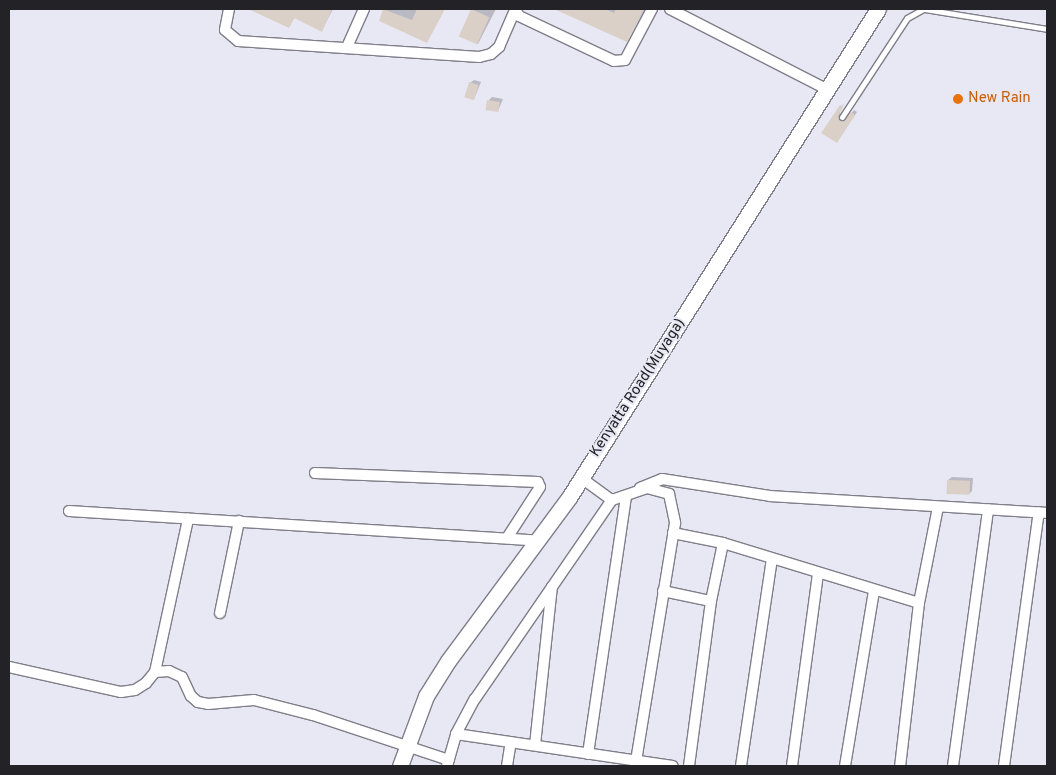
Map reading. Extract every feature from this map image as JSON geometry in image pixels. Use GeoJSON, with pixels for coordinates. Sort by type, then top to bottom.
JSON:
{"type":"FeatureCollection","features":[{"type":"Feature","properties":{"kind":"main road","name":"Kenyatta Road(Muyaga)"},"geometry":{"type":"LineString","coordinates":[[400,766],[426,696],[448,661],[580,477],[878,9]]}},
{"type":"Feature","properties":{"kind":"street"},"geometry":{"type":"LineString","coordinates":[[229,9],[225,30],[238,41],[479,57],[491,54],[499,47],[515,9]]}},
{"type":"Feature","properties":{"kind":"street"},"geometry":{"type":"LineString","coordinates":[[347,47],[364,9]]}},
{"type":"Feature","properties":{"kind":"street"},"geometry":{"type":"LineString","coordinates":[[515,9],[519,16],[614,61],[626,60],[652,9]]}},
{"type":"Feature","properties":{"kind":"street"},"geometry":{"type":"LineString","coordinates":[[670,9],[828,90]]}},
{"type":"Feature","properties":{"kind":"street"},"geometry":{"type":"LineString","coordinates":[[315,472],[538,482],[540,487],[508,538]]}},
{"type":"Feature","properties":{"kind":"street"},"geometry":{"type":"LineString","coordinates":[[580,477],[612,500]]}},
{"type":"Feature","properties":{"kind":"street"},"geometry":{"type":"LineString","coordinates":[[9,667],[121,692],[134,690],[155,672],[169,671],[182,677],[191,696],[198,702],[208,704],[254,700],[313,715],[448,763],[456,734],[490,675],[612,500],[626,497],[662,479],[770,496],[1043,512],[1004,766]]}},
{"type":"Feature","properties":{"kind":"street"},"geometry":{"type":"LineString","coordinates":[[636,761],[675,523],[669,494],[662,490],[637,490]]}},
{"type":"Feature","properties":{"kind":"street"},"geometry":{"type":"LineString","coordinates":[[588,754],[626,497]]}},
{"type":"Feature","properties":{"kind":"street"},"geometry":{"type":"LineString","coordinates":[[900,766],[919,603],[938,507]]}},
{"type":"Feature","properties":{"kind":"street"},"geometry":{"type":"LineString","coordinates":[[953,766],[988,509]]}},
{"type":"Feature","properties":{"kind":"street"},"geometry":{"type":"LineString","coordinates":[[69,511],[536,540]]}},
{"type":"Feature","properties":{"kind":"street"},"geometry":{"type":"LineString","coordinates":[[155,672],[188,519]]}},
{"type":"Feature","properties":{"kind":"street"},"geometry":{"type":"LineString","coordinates":[[220,613],[239,522]]}},
{"type":"Feature","properties":{"kind":"street"},"geometry":{"type":"LineString","coordinates":[[673,534],[723,543],[818,574],[919,603]]}},
{"type":"Feature","properties":{"kind":"street"},"geometry":{"type":"LineString","coordinates":[[689,766],[711,601],[723,543]]}},
{"type":"Feature","properties":{"kind":"street"},"geometry":{"type":"LineString","coordinates":[[741,766],[772,559]]}},
{"type":"Feature","properties":{"kind":"street"},"geometry":{"type":"LineString","coordinates":[[792,766],[818,574]]}},
{"type":"Feature","properties":{"kind":"street"},"geometry":{"type":"LineString","coordinates":[[536,745],[552,585]]}},
{"type":"Feature","properties":{"kind":"street"},"geometry":{"type":"LineString","coordinates":[[663,591],[711,601]]}},
{"type":"Feature","properties":{"kind":"street"},"geometry":{"type":"LineString","coordinates":[[845,766],[874,591]]}},
{"type":"Feature","properties":{"kind":"street"},"geometry":{"type":"LineString","coordinates":[[456,734],[673,766]]}},
{"type":"Feature","properties":{"kind":"street"},"geometry":{"type":"LineString","coordinates":[[507,766],[511,742]]}},
{"type":"Feature","properties":{"kind":"lane"},"geometry":{"type":"LineString","coordinates":[[842,117],[907,18],[923,9],[1047,29]]}},
{"type":"Feature","properties":{"kind":"building"},"geometry":{"type":"Polygon","coordinates":[[[248,9],[332,9],[322,32],[294,18],[289,28],[248,9]]]}},
{"type":"Feature","properties":{"kind":"building"},"geometry":{"type":"Polygon","coordinates":[[[383,9],[412,20],[417,9],[445,9],[427,43],[379,21],[383,9]]]}},
{"type":"Feature","properties":{"kind":"building"},"geometry":{"type":"Polygon","coordinates":[[[471,9],[489,17],[477,45],[459,36],[471,9]]]}},
{"type":"Feature","properties":{"kind":"building"},"geometry":{"type":"Polygon","coordinates":[[[554,9],[605,9],[614,13],[616,9],[644,9],[627,42],[554,9]]]}},
{"type":"Feature","properties":{"kind":"building"},"geometry":{"type":"Polygon","coordinates":[[[469,82],[479,85],[474,100],[464,97],[469,82]]]}},
{"type":"Feature","properties":{"kind":"building"},"geometry":{"type":"Polygon","coordinates":[[[487,100],[500,102],[498,112],[485,110],[487,100]]]}},
{"type":"Feature","properties":{"kind":"building"},"geometry":{"type":"Polygon","coordinates":[[[840,105],[843,107],[838,116],[839,120],[844,121],[851,112],[855,115],[837,143],[821,133],[840,105]]]}},
{"type":"Feature","properties":{"kind":"building"},"geometry":{"type":"Polygon","coordinates":[[[947,480],[970,481],[969,495],[947,494],[947,480]]]}},
{"type":"Feature","properties":{"kind":"place","name":"New Rain"},"geometry":{"type":"Point","coordinates":[958,99]}}]}
